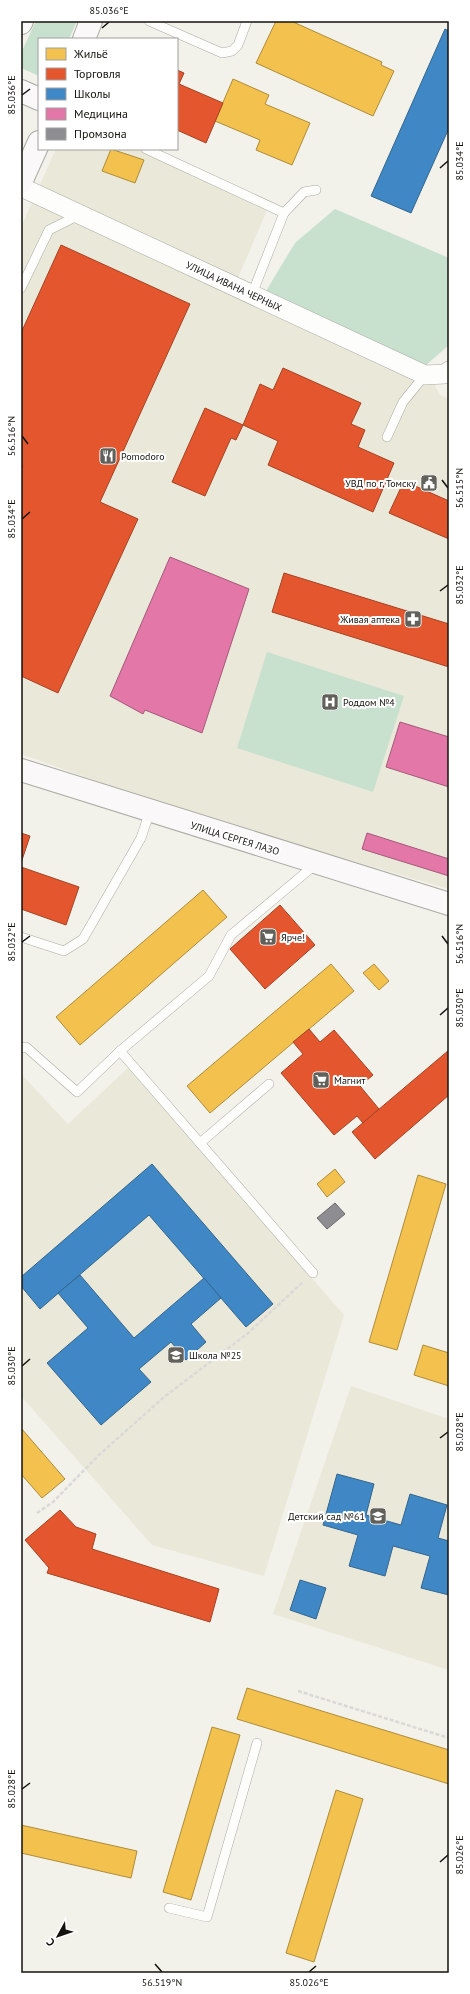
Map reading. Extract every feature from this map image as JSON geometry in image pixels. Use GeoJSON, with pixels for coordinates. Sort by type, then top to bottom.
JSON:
{"type":"FeatureCollection","features":[{"type":"Feature","properties":{"kind":"street"},"geometry":{"type":"LineString","coordinates":[[84,38],[91,21]]}},
{"type":"Feature","properties":{"kind":"street"},"geometry":{"type":"LineString","coordinates":[[21,91],[38,99]]}},
{"type":"Feature","properties":{"kind":"street"},"geometry":{"type":"LineString","coordinates":[[21,182],[38,144]]}},
{"type":"Feature","properties":{"kind":"street","name":"УЛИЦА ИВАНА ЧЕРНЫХ"},"geometry":{"type":"LineString","coordinates":[[21,187],[425,375],[445,374],[449,371]]}},
{"type":"Feature","properties":{"kind":"street","name":"УЛИЦА СЕРГЕЯ ЛАЗО"},"geometry":{"type":"LineString","coordinates":[[21,770],[449,904]]}},
{"type":"Feature","properties":{"kind":"lane"},"geometry":{"type":"LineString","coordinates":[[148,21],[222,53],[232,51],[238,45],[247,21]]}},
{"type":"Feature","properties":{"kind":"lane"},"geometry":{"type":"LineString","coordinates":[[148,150],[284,213]]}},
{"type":"Feature","properties":{"kind":"lane"},"geometry":{"type":"LineString","coordinates":[[252,294],[284,213],[304,192],[316,190]]}},
{"type":"Feature","properties":{"kind":"lane"},"geometry":{"type":"LineString","coordinates":[[21,288],[49,230],[81,215]]}},
{"type":"Feature","properties":{"kind":"lane"},"geometry":{"type":"LineString","coordinates":[[387,437],[403,402],[425,375]]}},
{"type":"Feature","properties":{"kind":"lane"},"geometry":{"type":"LineString","coordinates":[[21,937],[64,951],[83,939],[141,838],[150,811]]}},
{"type":"Feature","properties":{"kind":"lane"},"geometry":{"type":"LineString","coordinates":[[21,1048],[26,1047],[77,1092],[120,1051],[209,976],[231,935],[316,863]]}},
{"type":"Feature","properties":{"kind":"lane"},"geometry":{"type":"LineString","coordinates":[[120,1051],[313,1273]]}},
{"type":"Feature","properties":{"kind":"lane"},"geometry":{"type":"LineString","coordinates":[[200,1144],[269,1084]]}},
{"type":"Feature","properties":{"kind":"lane"},"geometry":{"type":"LineString","coordinates":[[169,1908],[207,1917],[257,1743]]}},
{"type":"Feature","properties":{"kind":"path"},"geometry":{"type":"LineString","coordinates":[[37,1513],[53,1502],[99,1455],[164,1396],[247,1334],[313,1273]]}},
{"type":"Feature","properties":{"kind":"path"},"geometry":{"type":"LineString","coordinates":[[298,1691],[449,1738]]}},
{"type":"Feature","properties":{"kind":"shaded area"},"geometry":{"type":"Polygon","coordinates":[[[56,150],[139,150],[268,208],[237,280],[428,372],[440,395],[449,399],[449,889],[175,809],[21,754],[21,227],[56,150]]]}},
{"type":"Feature","properties":{"kind":"shaded area","name":"Школа №25"},"geometry":{"type":"Polygon","coordinates":[[[128,1068],[344,1315],[264,1576],[152,1545],[21,1396],[21,1074],[68,1124],[128,1068]]]}},
{"type":"Feature","properties":{"kind":"shaded area","name":"Детский сад №61"},"geometry":{"type":"Polygon","coordinates":[[[351,1386],[449,1419],[449,1670],[273,1614],[351,1386]]]}},
{"type":"Feature","properties":{"kind":"green space"},"geometry":{"type":"Polygon","coordinates":[[[36,21],[77,21],[69,38],[38,38],[38,76],[21,68],[21,53],[36,21]]]}},
{"type":"Feature","properties":{"kind":"green space"},"geometry":{"type":"Polygon","coordinates":[[[335,209],[449,258],[449,345],[425,366],[266,291],[295,243],[335,209]]]}},
{"type":"Feature","properties":{"kind":"green space"},"geometry":{"type":"Polygon","coordinates":[[[267,652],[404,696],[373,792],[237,748],[267,652]]]}},
{"type":"Feature","properties":{"kind":"building: Жильё"},"geometry":{"type":"Polygon","coordinates":[[[276,21],[291,21],[382,62],[381,65],[394,71],[373,116],[256,63],[276,21]]]}},
{"type":"Feature","properties":{"kind":"building: Жильё"},"geometry":{"type":"Polygon","coordinates":[[[233,79],[269,95],[265,104],[310,123],[292,165],[256,150],[260,140],[215,121],[233,79]]]}},
{"type":"Feature","properties":{"kind":"building: Жильё"},"geometry":{"type":"Polygon","coordinates":[[[111,150],[144,160],[135,183],[102,171],[111,150]]]}},
{"type":"Feature","properties":{"kind":"building: Жильё"},"geometry":{"type":"Polygon","coordinates":[[[203,890],[227,917],[80,1045],[56,1017],[203,890]]]}},
{"type":"Feature","properties":{"kind":"building: Жильё"},"geometry":{"type":"Polygon","coordinates":[[[331,964],[354,991],[210,1113],[187,1086],[331,964]]]}},
{"type":"Feature","properties":{"kind":"building: Жильё"},"geometry":{"type":"Polygon","coordinates":[[[374,964],[389,981],[379,990],[363,973],[374,964]]]}},
{"type":"Feature","properties":{"kind":"building: Жильё"},"geometry":{"type":"Polygon","coordinates":[[[335,1169],[345,1182],[327,1197],[317,1184],[335,1169]]]}},
{"type":"Feature","properties":{"kind":"building: Жильё"},"geometry":{"type":"Polygon","coordinates":[[[418,1175],[446,1184],[397,1350],[369,1342],[418,1175]]]}},
{"type":"Feature","properties":{"kind":"building: Жильё"},"geometry":{"type":"Polygon","coordinates":[[[423,1345],[449,1353],[449,1386],[414,1375],[423,1345]]]}},
{"type":"Feature","properties":{"kind":"building: Жильё"},"geometry":{"type":"Polygon","coordinates":[[[21,1428],[65,1479],[42,1498],[21,1474],[21,1428]]]}},
{"type":"Feature","properties":{"kind":"building: Жильё"},"geometry":{"type":"Polygon","coordinates":[[[247,1688],[449,1750],[449,1784],[237,1719],[247,1688]]]}},
{"type":"Feature","properties":{"kind":"building: Жильё"},"geometry":{"type":"Polygon","coordinates":[[[212,1727],[240,1735],[191,1900],[163,1892],[212,1727]]]}},
{"type":"Feature","properties":{"kind":"building: Жильё"},"geometry":{"type":"Polygon","coordinates":[[[336,1790],[363,1799],[314,1962],[286,1953],[336,1790]]]}},
{"type":"Feature","properties":{"kind":"building: Жильё"},"geometry":{"type":"Polygon","coordinates":[[[21,1825],[137,1851],[131,1878],[21,1853],[21,1825]]]}},
{"type":"Feature","properties":{"kind":"building: Торговля"},"geometry":{"type":"Polygon","coordinates":[[[178,70],[184,73],[179,84],[223,103],[206,143],[178,130],[178,70]]]}},
{"type":"Feature","properties":{"kind":"building: Торговля"},"geometry":{"type":"Polygon","coordinates":[[[61,245],[190,304],[100,502],[138,519],[58,693],[21,676],[21,470],[23,466],[21,465],[21,333],[61,245]]]}},
{"type":"Feature","properties":{"kind":"building: Торговля"},"geometry":{"type":"Polygon","coordinates":[[[283,368],[361,403],[351,424],[365,430],[358,447],[394,463],[373,512],[268,465],[278,441],[243,425],[260,384],[273,390],[283,368]]]}},
{"type":"Feature","properties":{"kind":"building: Торговля"},"geometry":{"type":"Polygon","coordinates":[[[205,408],[243,425],[236,440],[231,438],[205,496],[172,482],[205,408]]]}},
{"type":"Feature","properties":{"kind":"building: Торговля"},"geometry":{"type":"Polygon","coordinates":[[[404,481],[449,501],[449,539],[389,513],[404,481]]]}},
{"type":"Feature","properties":{"kind":"building: Торговля"},"geometry":{"type":"Polygon","coordinates":[[[284,573],[449,624],[449,667],[272,612],[284,573]]]}},
{"type":"Feature","properties":{"kind":"building: Торговля"},"geometry":{"type":"Polygon","coordinates":[[[21,833],[30,836],[21,863],[21,833]]]}},
{"type":"Feature","properties":{"kind":"building: Торговля"},"geometry":{"type":"Polygon","coordinates":[[[21,867],[79,887],[66,925],[21,909],[21,867]]]}},
{"type":"Feature","properties":{"kind":"building: Торговля"},"geometry":{"type":"Polygon","coordinates":[[[280,905],[315,945],[265,989],[230,949],[280,905]]]}},
{"type":"Feature","properties":{"kind":"building: Торговля"},"geometry":{"type":"Polygon","coordinates":[[[309,1029],[320,1042],[334,1030],[373,1075],[360,1086],[379,1109],[363,1123],[357,1116],[334,1135],[281,1073],[303,1054],[293,1042],[309,1029]]]}},
{"type":"Feature","properties":{"kind":"building: Торговля"},"geometry":{"type":"Polygon","coordinates":[[[449,1050],[449,1095],[375,1159],[352,1132],[449,1050]]]}},
{"type":"Feature","properties":{"kind":"building: Торговля"},"geometry":{"type":"Polygon","coordinates":[[[60,1510],[76,1527],[96,1534],[92,1549],[219,1589],[210,1622],[47,1573],[49,1568],[25,1540],[60,1510]]]}},
{"type":"Feature","properties":{"kind":"building: Школы"},"geometry":{"type":"Polygon","coordinates":[[[445,29],[449,31],[449,128],[411,213],[371,196],[445,29]]]}},
{"type":"Feature","properties":{"kind":"building: Школы"},"geometry":{"type":"Polygon","coordinates":[[[152,1164],[273,1304],[246,1327],[149,1215],[40,1309],[21,1286],[21,1277],[152,1164]]]}},
{"type":"Feature","properties":{"kind":"building: Школы"},"geometry":{"type":"Polygon","coordinates":[[[80,1275],[134,1338],[204,1278],[221,1298],[191,1324],[206,1342],[186,1360],[171,1342],[139,1369],[151,1382],[101,1425],[47,1363],[88,1328],[58,1293],[80,1275]]]}},
{"type":"Feature","properties":{"kind":"building: Школы"},"geometry":{"type":"Polygon","coordinates":[[[337,1474],[374,1484],[366,1515],[401,1525],[410,1494],[447,1505],[438,1538],[449,1541],[449,1595],[421,1588],[430,1556],[393,1546],[385,1576],[349,1566],[358,1535],[323,1525],[337,1474]]]}},
{"type":"Feature","properties":{"kind":"building: Школы"},"geometry":{"type":"Polygon","coordinates":[[[300,1580],[326,1588],[316,1619],[290,1610],[300,1580]]]}},
{"type":"Feature","properties":{"kind":"building: Медицина"},"geometry":{"type":"Polygon","coordinates":[[[170,557],[249,589],[202,733],[145,710],[143,714],[110,696],[170,557]]]}},
{"type":"Feature","properties":{"kind":"building: Медицина"},"geometry":{"type":"Polygon","coordinates":[[[400,722],[449,737],[449,787],[386,767],[400,722]]]}},
{"type":"Feature","properties":{"kind":"building: Медицина"},"geometry":{"type":"Polygon","coordinates":[[[367,833],[449,859],[449,876],[362,849],[367,833]]]}},
{"type":"Feature","properties":{"kind":"building: Промзона"},"geometry":{"type":"Polygon","coordinates":[[[335,1203],[345,1214],[327,1229],[317,1218],[335,1203]]]}},
{"type":"Feature","properties":{"kind":"place","name":"Pomodoro"},"geometry":{"type":"Point","coordinates":[108,456]}},
{"type":"Feature","properties":{"kind":"place","name":"УВД по г. Томску"},"geometry":{"type":"Point","coordinates":[429,483]}},
{"type":"Feature","properties":{"kind":"place","name":"Живая аптека"},"geometry":{"type":"Point","coordinates":[413,619]}},
{"type":"Feature","properties":{"kind":"place","name":"Роддом №4"},"geometry":{"type":"Point","coordinates":[330,702]}},
{"type":"Feature","properties":{"kind":"place","name":"Ярче!"},"geometry":{"type":"Point","coordinates":[268,937]}},
{"type":"Feature","properties":{"kind":"place","name":"Магнит"},"geometry":{"type":"Point","coordinates":[321,1080]}},
{"type":"Feature","properties":{"kind":"place","name":"Школа №25"},"geometry":{"type":"Point","coordinates":[176,1355]}},
{"type":"Feature","properties":{"kind":"place","name":"Детский сад №61"},"geometry":{"type":"Point","coordinates":[378,1516]}}]}
